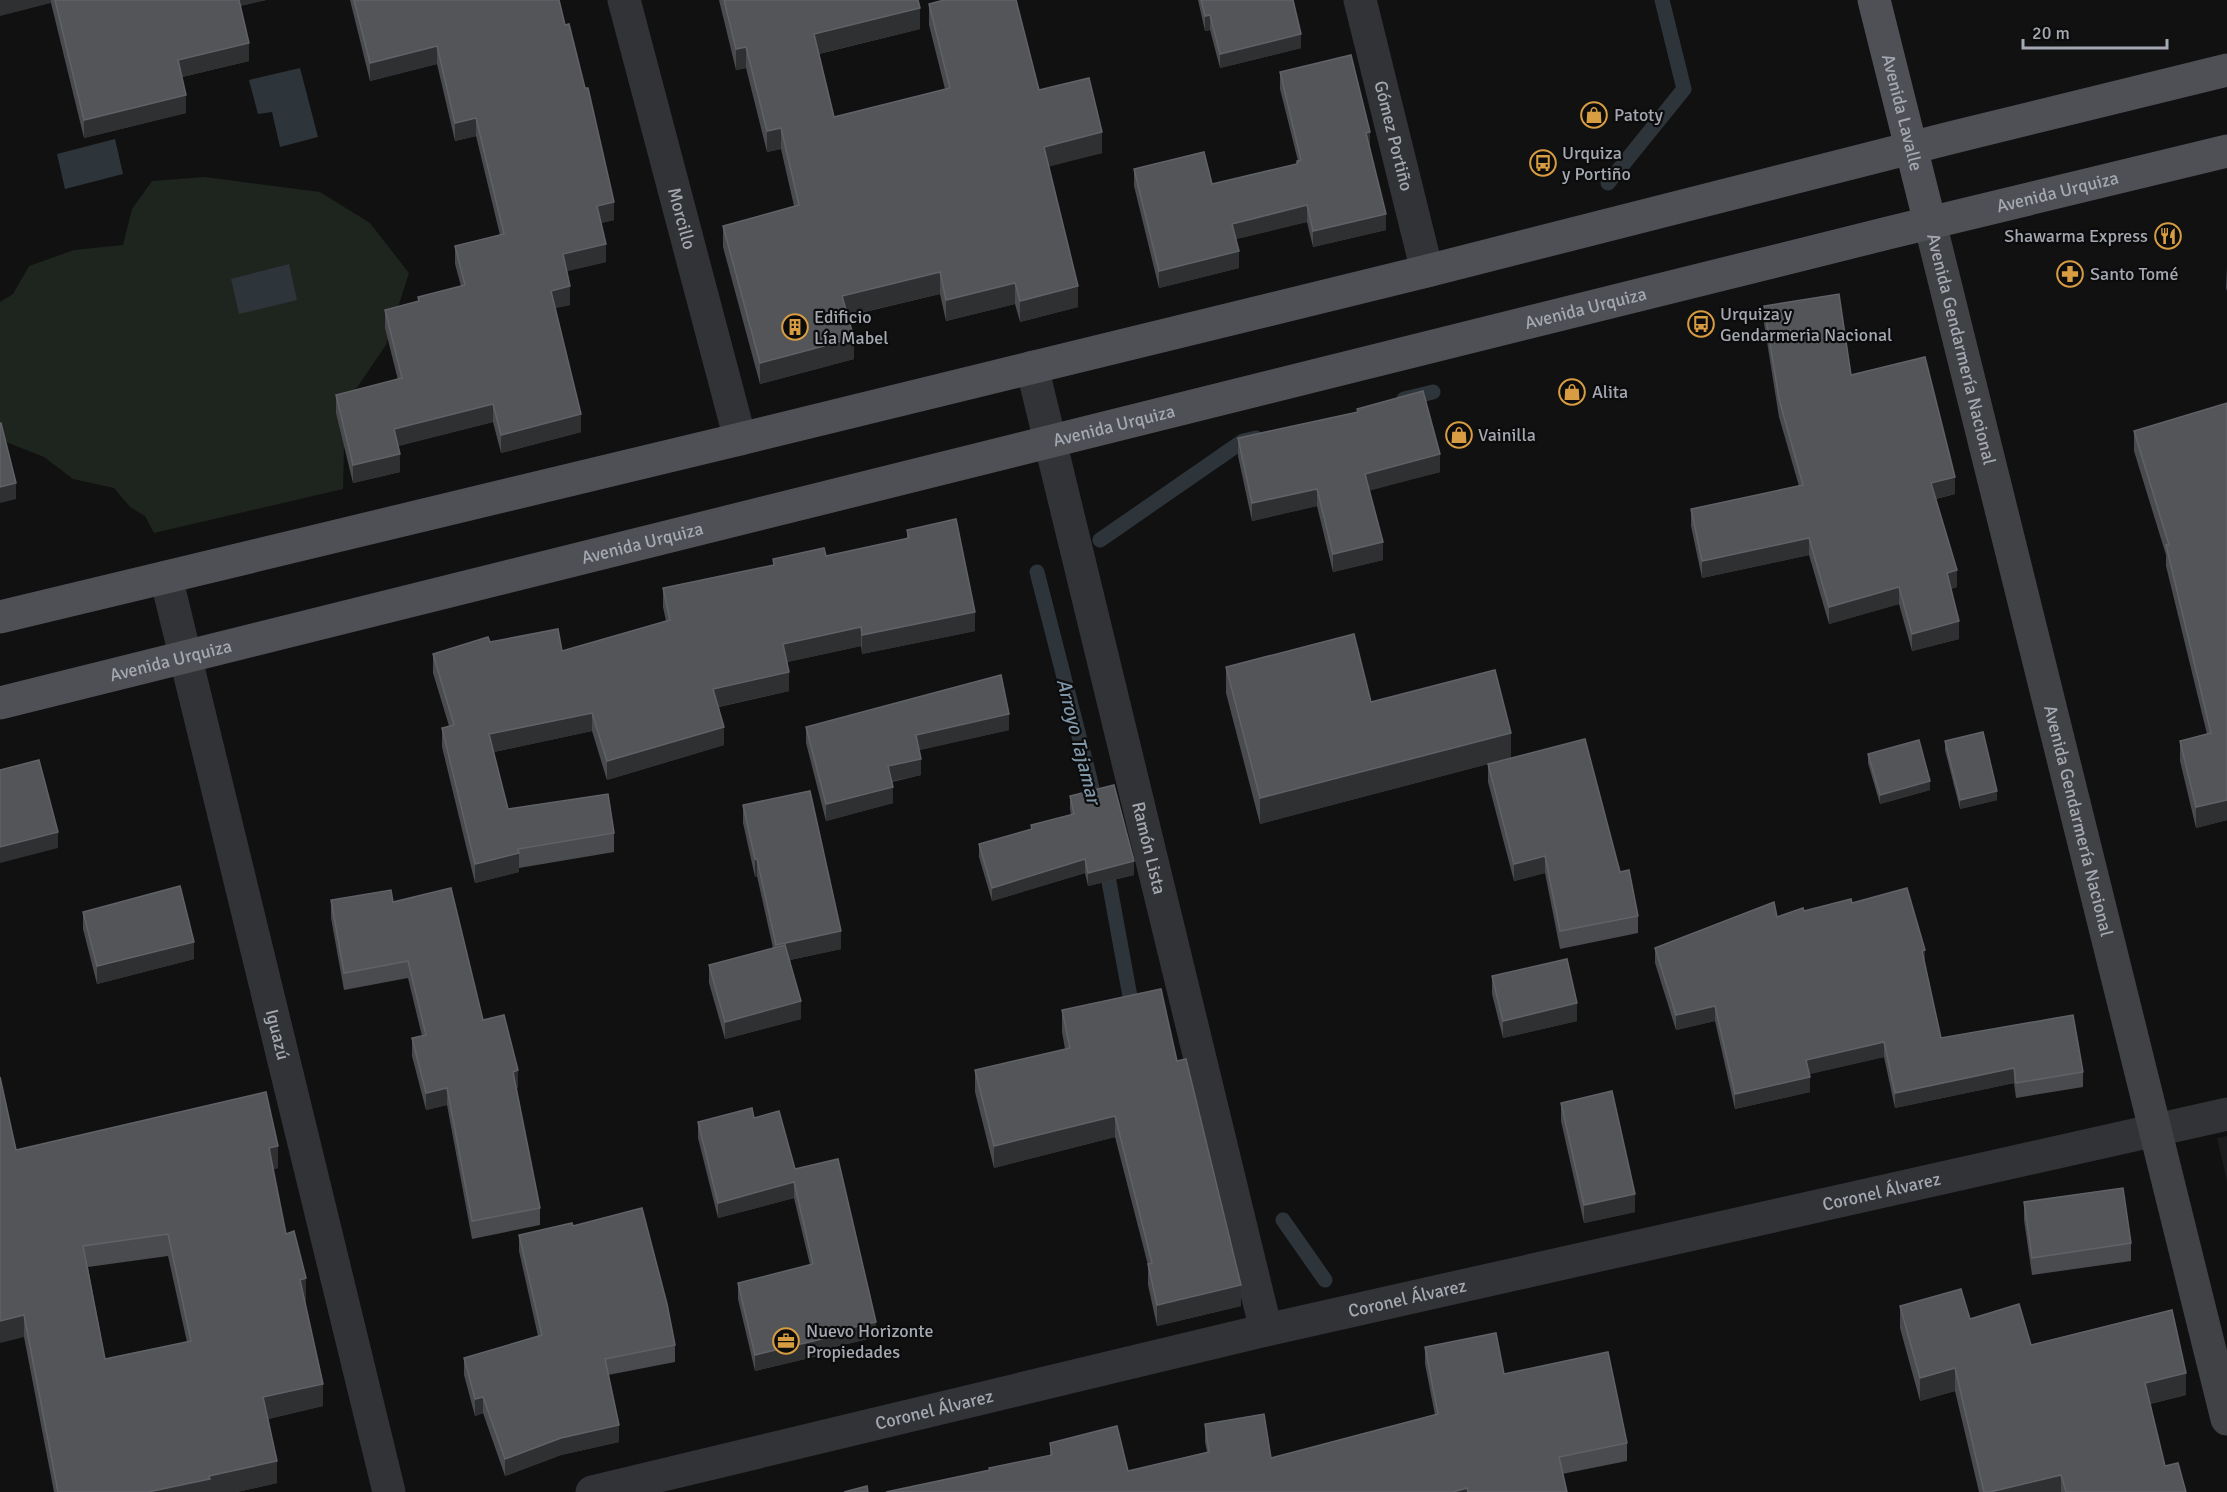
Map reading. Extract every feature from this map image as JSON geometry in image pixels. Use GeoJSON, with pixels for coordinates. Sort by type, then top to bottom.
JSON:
{"type":"FeatureCollection","features":[{"type":"Feature","properties":{"kind":"main road","name":"Avenida Lavalle"},"geometry":{"type":"LineString","coordinates":[[1874,0],[1929,223]]}},
{"type":"Feature","properties":{"kind":"main road"},"geometry":{"type":"LineString","coordinates":[[0,617],[1426,271],[2227,70]]}},
{"type":"Feature","properties":{"kind":"main road","name":"Avenida Urquiza"},"geometry":{"type":"LineString","coordinates":[[0,703],[1929,223],[2227,151]]}},
{"type":"Feature","properties":{"kind":"main road","name":"Avenida Gendarmería Nacional"},"geometry":{"type":"LineString","coordinates":[[1929,223],[2227,1419]]}},
{"type":"Feature","properties":{"kind":"street","name":"Morcillo"},"geometry":{"type":"LineString","coordinates":[[624,0],[740,439]]}},
{"type":"Feature","properties":{"kind":"street","name":"Gómez Portiño"},"geometry":{"type":"LineString","coordinates":[[1360,0],[1426,271]]}},
{"type":"Feature","properties":{"kind":"street","name":"Ramón Lista"},"geometry":{"type":"LineString","coordinates":[[1032,367],[1266,1330]]}},
{"type":"Feature","properties":{"kind":"street","name":"Iguazú"},"geometry":{"type":"LineString","coordinates":[[166,577],[389,1492]]}},
{"type":"Feature","properties":{"kind":"street","name":"Coronel Álvarez"},"geometry":{"type":"LineString","coordinates":[[592,1492],[1266,1330],[2227,1114]]}},
{"type":"Feature","properties":{"kind":"shaded area"},"geometry":{"type":"Polygon","coordinates":[[[300,68],[318,137],[280,147],[272,112],[258,114],[249,80],[300,68]]]}},
{"type":"Feature","properties":{"kind":"shaded area"},"geometry":{"type":"Polygon","coordinates":[[[115,139],[123,174],[65,189],[57,154],[115,139]]]}},
{"type":"Feature","properties":{"kind":"shaded area"},"geometry":{"type":"Polygon","coordinates":[[[205,177],[320,192],[370,223],[409,273],[386,345],[345,405],[343,489],[154,533],[145,516],[130,507],[114,488],[73,479],[44,457],[6,442],[0,426],[0,302],[13,294],[29,266],[74,250],[123,245],[132,209],[152,181],[205,177]]]}},
{"type":"Feature","properties":{"kind":"shaded area"},"geometry":{"type":"Polygon","coordinates":[[[289,264],[297,300],[239,314],[231,279],[289,264]]]}},
{"type":"Feature","properties":{"kind":"shaded area"},"geometry":{"type":"Polygon","coordinates":[[[2227,1136],[2227,1181],[2217,1138],[2227,1136]]]}},
{"type":"Feature","properties":{"kind":"building"},"geometry":{"type":"Polygon","coordinates":[[[55,0],[239,0],[249,43],[178,60],[186,95],[84,120],[55,0]]]}},
{"type":"Feature","properties":{"kind":"building"},"geometry":{"type":"Polygon","coordinates":[[[354,0],[559,0],[565,25],[569,24],[585,88],[588,88],[614,202],[597,206],[606,244],[563,254],[570,286],[551,291],[581,414],[501,435],[493,404],[394,429],[400,454],[353,465],[336,395],[402,378],[385,310],[419,301],[418,297],[465,285],[455,246],[504,234],[476,118],[455,123],[437,46],[370,63],[354,0]]]}},
{"type":"Feature","properties":{"kind":"building"},"geometry":{"type":"Polygon","coordinates":[[[724,0],[918,0],[920,8],[814,34],[834,117],[950,88],[929,4],[944,0],[1016,0],[1039,90],[1089,78],[1102,132],[1044,147],[1078,286],[1020,301],[1015,283],[946,300],[940,272],[842,296],[854,338],[760,363],[723,226],[799,205],[781,128],[767,131],[746,47],[736,49],[724,0]]]}},
{"type":"Feature","properties":{"kind":"building"},"geometry":{"type":"Polygon","coordinates":[[[1201,0],[1293,0],[1301,34],[1220,54],[1210,15],[1205,16],[1201,0]]]}},
{"type":"Feature","properties":{"kind":"building"},"geometry":{"type":"Polygon","coordinates":[[[1351,55],[1370,132],[1366,133],[1386,214],[1313,231],[1307,205],[1232,224],[1239,251],[1159,271],[1134,169],[1204,152],[1212,184],[1297,164],[1297,161],[1301,160],[1280,72],[1351,55]]]}},
{"type":"Feature","properties":{"kind":"building"},"geometry":{"type":"Polygon","coordinates":[[[1839,294],[1851,375],[1925,357],[1955,477],[1931,483],[1957,570],[1947,573],[1959,621],[1912,634],[1899,587],[1829,607],[1809,538],[1702,561],[1691,509],[1803,485],[1779,399],[1764,306],[1839,294]]]}},
{"type":"Feature","properties":{"kind":"building"},"geometry":{"type":"Polygon","coordinates":[[[1423,391],[1440,454],[1365,474],[1383,542],[1333,554],[1317,489],[1252,503],[1238,438],[1358,412],[1357,409],[1423,391]]]}},
{"type":"Feature","properties":{"kind":"building"},"geometry":{"type":"Polygon","coordinates":[[[2227,403],[2227,800],[2196,807],[2180,741],[2211,733],[2166,545],[2169,545],[2134,431],[2227,403]]]}},
{"type":"Feature","properties":{"kind":"building"},"geometry":{"type":"Polygon","coordinates":[[[0,423],[16,483],[0,487],[0,423]]]}},
{"type":"Feature","properties":{"kind":"building"},"geometry":{"type":"Polygon","coordinates":[[[956,519],[975,612],[862,635],[861,627],[783,644],[789,672],[713,689],[724,727],[607,761],[592,713],[489,734],[508,809],[608,794],[614,833],[518,849],[519,853],[475,864],[442,728],[454,725],[433,654],[488,637],[490,642],[558,629],[562,651],[670,620],[663,588],[774,565],[773,559],[824,548],[826,556],[909,538],[907,530],[956,519]]]}},
{"type":"Feature","properties":{"kind":"building"},"geometry":{"type":"Polygon","coordinates":[[[1354,634],[1371,702],[1495,670],[1511,733],[1260,798],[1226,667],[1354,634]]]}},
{"type":"Feature","properties":{"kind":"building"},"geometry":{"type":"Polygon","coordinates":[[[1001,675],[1009,714],[916,735],[921,759],[888,766],[893,787],[826,804],[806,727],[1001,675]]]}},
{"type":"Feature","properties":{"kind":"building"},"geometry":{"type":"Polygon","coordinates":[[[1983,732],[1997,791],[1960,800],[1945,741],[1983,732]]]}},
{"type":"Feature","properties":{"kind":"building"},"geometry":{"type":"Polygon","coordinates":[[[1585,739],[1620,872],[1629,870],[1638,916],[1560,931],[1545,856],[1514,864],[1488,764],[1585,739]]]}},
{"type":"Feature","properties":{"kind":"building"},"geometry":{"type":"Polygon","coordinates":[[[1919,740],[1930,781],[1880,795],[1868,754],[1919,740]]]}},
{"type":"Feature","properties":{"kind":"building"},"geometry":{"type":"Polygon","coordinates":[[[39,760],[58,832],[0,847],[0,770],[39,760]]]}},
{"type":"Feature","properties":{"kind":"building"},"geometry":{"type":"Polygon","coordinates":[[[1114,785],[1134,861],[1088,873],[1085,859],[992,888],[979,844],[1032,829],[1031,825],[1074,814],[1070,796],[1114,785]]]}},
{"type":"Feature","properties":{"kind":"building"},"geometry":{"type":"Polygon","coordinates":[[[810,791],[841,931],[776,945],[743,805],[810,791]]]}},
{"type":"Feature","properties":{"kind":"building"},"geometry":{"type":"Polygon","coordinates":[[[180,886],[194,942],[97,966],[83,912],[180,886]]]}},
{"type":"Feature","properties":{"kind":"building"},"geometry":{"type":"Polygon","coordinates":[[[451,888],[483,1020],[504,1015],[518,1070],[513,1072],[540,1208],[472,1221],[447,1088],[426,1093],[412,1038],[426,1035],[408,961],[344,973],[331,900],[391,890],[393,902],[451,888]]]}},
{"type":"Feature","properties":{"kind":"building"},"geometry":{"type":"Polygon","coordinates":[[[1907,888],[1925,950],[1922,951],[1941,1038],[2073,1015],[2083,1072],[2016,1083],[2014,1068],[1895,1093],[1884,1042],[1806,1060],[1810,1077],[1735,1094],[1715,1006],[1676,1015],[1655,948],[1774,902],[1777,917],[1803,908],[1804,911],[1851,899],[1852,903],[1907,888]]]}},
{"type":"Feature","properties":{"kind":"building"},"geometry":{"type":"Polygon","coordinates":[[[785,945],[801,1001],[725,1022],[709,965],[785,945]]]}},
{"type":"Feature","properties":{"kind":"building"},"geometry":{"type":"Polygon","coordinates":[[[1567,959],[1577,1003],[1503,1021],[1492,976],[1567,959]]]}},
{"type":"Feature","properties":{"kind":"building"},"geometry":{"type":"Polygon","coordinates":[[[1161,989],[1177,1061],[1186,1059],[1241,1285],[1157,1305],[1148,1264],[1152,1263],[1115,1116],[994,1146],[975,1070],[1070,1048],[1062,1010],[1161,989]]]}},
{"type":"Feature","properties":{"kind":"building"},"geometry":{"type":"Polygon","coordinates":[[[0,1077],[16,1150],[266,1092],[278,1146],[269,1148],[286,1234],[294,1231],[306,1278],[300,1280],[323,1384],[263,1397],[277,1461],[209,1476],[210,1479],[148,1492],[58,1492],[24,1315],[0,1321],[0,1077]],[[168,1234],[83,1246],[105,1359],[191,1341],[168,1234]]]}},
{"type":"Feature","properties":{"kind":"building"},"geometry":{"type":"Polygon","coordinates":[[[1612,1091],[1635,1194],[1584,1205],[1561,1103],[1612,1091]]]}},
{"type":"Feature","properties":{"kind":"building"},"geometry":{"type":"Polygon","coordinates":[[[752,1108],[754,1118],[779,1111],[795,1169],[838,1159],[876,1322],[821,1335],[822,1339],[755,1355],[738,1283],[813,1264],[794,1182],[718,1203],[698,1122],[752,1108]]]}},
{"type":"Feature","properties":{"kind":"building"},"geometry":{"type":"Polygon","coordinates":[[[2123,1188],[2131,1243],[2032,1258],[2024,1202],[2123,1188]]]}},
{"type":"Feature","properties":{"kind":"building"},"geometry":{"type":"Polygon","coordinates":[[[642,1208],[667,1304],[675,1345],[605,1359],[619,1425],[561,1438],[505,1459],[483,1397],[475,1399],[464,1358],[542,1335],[519,1235],[572,1223],[573,1226],[642,1208]]]}},
{"type":"Feature","properties":{"kind":"building"},"geometry":{"type":"Polygon","coordinates":[[[1961,1289],[1970,1319],[2019,1304],[2031,1345],[2172,1310],[2186,1373],[2145,1383],[2165,1466],[2178,1463],[2186,1492],[2066,1492],[2061,1475],[1984,1492],[1955,1368],[1920,1378],[1900,1306],[1961,1289]]]}},
{"type":"Feature","properties":{"kind":"building"},"geometry":{"type":"Polygon","coordinates":[[[1496,1333],[1504,1374],[1608,1352],[1627,1443],[1559,1457],[1567,1492],[1468,1492],[1467,1488],[1453,1492],[886,1492],[1052,1455],[1050,1443],[1117,1426],[1128,1471],[1209,1452],[1205,1424],[1264,1414],[1271,1458],[1438,1414],[1425,1347],[1496,1333]]]}},
{"type":"Feature","properties":{"kind":"building"},"geometry":{"type":"Polygon","coordinates":[[[867,1486],[868,1492],[844,1492],[867,1486]]]}},
{"type":"Feature","properties":{"kind":"waterway","name":"Arroyo Tajamar"},"geometry":{"type":"LineString","coordinates":[[1608,183],[1684,89],[1662,0]]}},
{"type":"Feature","properties":{"kind":"waterway","name":"Arroyo Tajamar"},"geometry":{"type":"LineString","coordinates":[[1404,399],[1433,392]]}},
{"type":"Feature","properties":{"kind":"waterway","name":"Arroyo Tajamar"},"geometry":{"type":"LineString","coordinates":[[1100,540],[1243,441],[1256,438]]}},
{"type":"Feature","properties":{"kind":"waterway","name":"Arroyo Tajamar"},"geometry":{"type":"LineString","coordinates":[[1037,572],[1096,810]]}},
{"type":"Feature","properties":{"kind":"waterway","name":"Arroyo Tajamar"},"geometry":{"type":"LineString","coordinates":[[1105,860],[1131,1002],[1138,1012]]}},
{"type":"Feature","properties":{"kind":"waterway","name":"Arroyo Tajamar"},"geometry":{"type":"LineString","coordinates":[[1283,1220],[1325,1280]]}},
{"type":"Feature","properties":{"kind":"place","name":"Patoty"},"geometry":{"type":"Point","coordinates":[1594,115]}},
{"type":"Feature","properties":{"kind":"place","name":"Urquiza y Portiño"},"geometry":{"type":"Point","coordinates":[1543,163]}},
{"type":"Feature","properties":{"kind":"place","name":"Shawarma Express"},"geometry":{"type":"Point","coordinates":[2168,236]}},
{"type":"Feature","properties":{"kind":"place","name":"Santo Tomé"},"geometry":{"type":"Point","coordinates":[2070,274]}},
{"type":"Feature","properties":{"kind":"place","name":"Urquiza y Gendarmeria Nacional"},"geometry":{"type":"Point","coordinates":[1701,324]}},
{"type":"Feature","properties":{"kind":"place","name":"Edificio Lía Mabel"},"geometry":{"type":"Point","coordinates":[795,327]}},
{"type":"Feature","properties":{"kind":"place","name":"Alita"},"geometry":{"type":"Point","coordinates":[1572,392]}},
{"type":"Feature","properties":{"kind":"place","name":"Vainilla"},"geometry":{"type":"Point","coordinates":[1459,435]}},
{"type":"Feature","properties":{"kind":"place","name":"Nuevo Horizonte Propiedades"},"geometry":{"type":"Point","coordinates":[786,1341]}}]}
